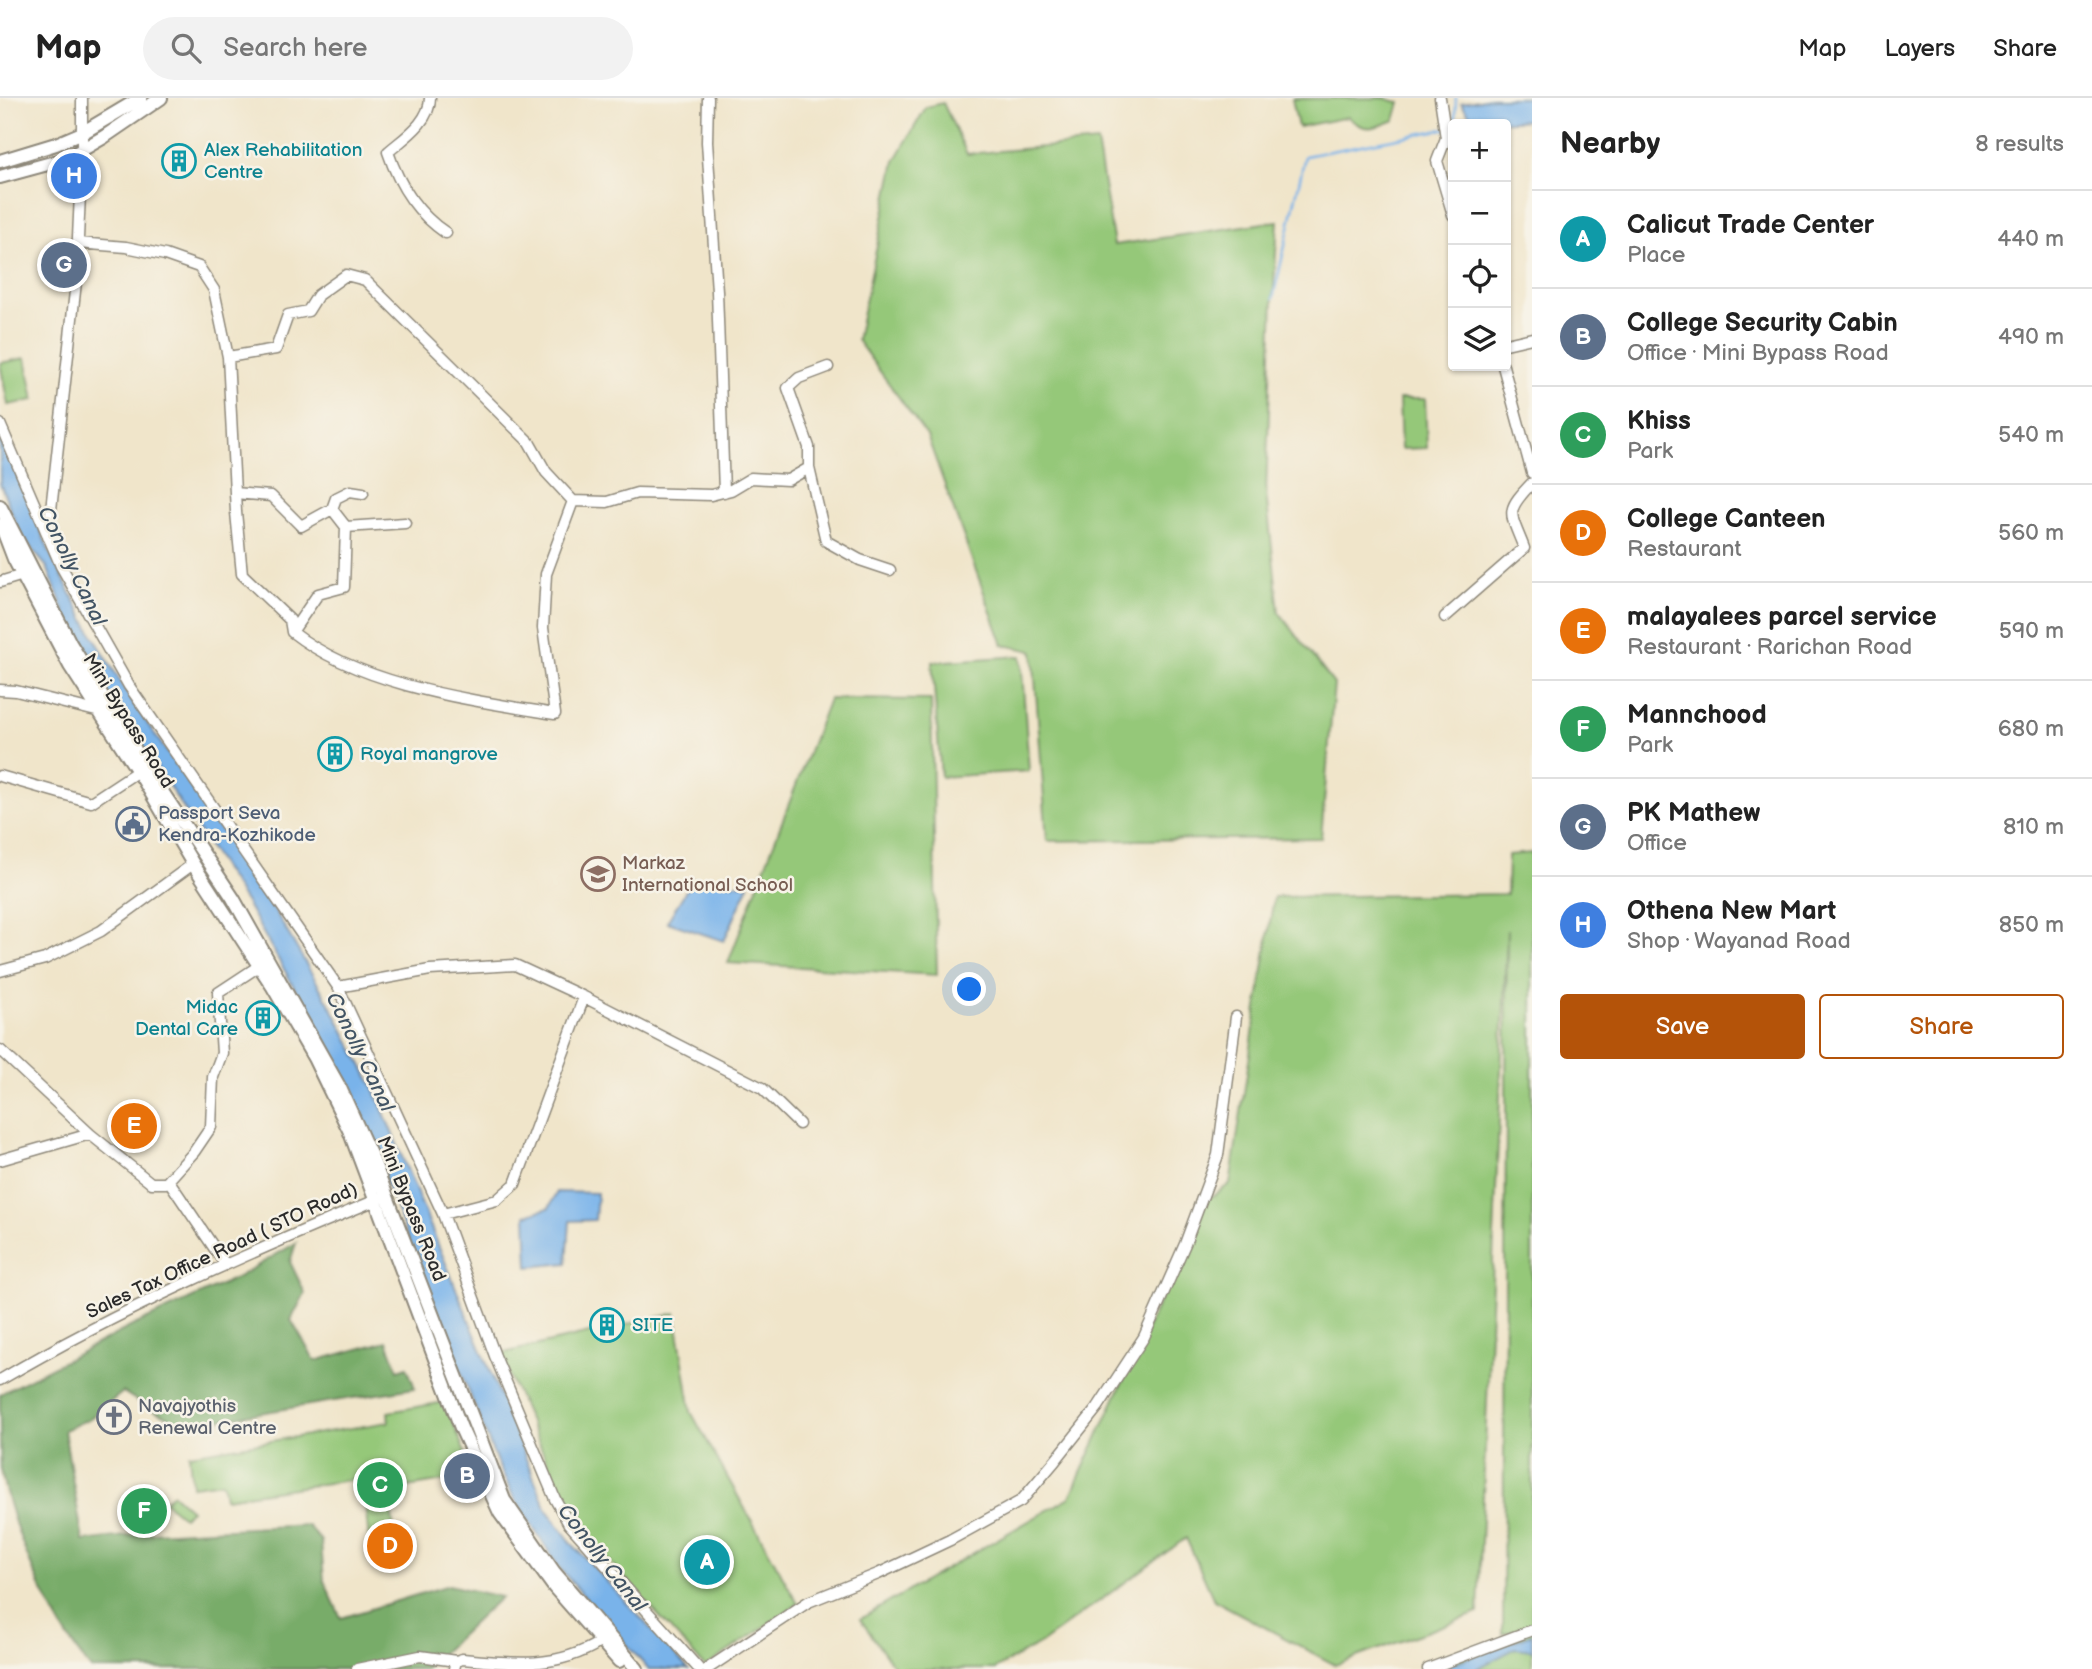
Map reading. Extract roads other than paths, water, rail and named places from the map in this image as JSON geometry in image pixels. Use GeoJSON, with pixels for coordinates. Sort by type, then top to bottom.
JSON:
{"type":"FeatureCollection","features":[{"type":"Feature","properties":{"kind":"main road"},"geometry":{"type":"LineString","coordinates":[[0,161],[56,145],[141,98]]}},
{"type":"Feature","properties":{"kind":"main road"},"geometry":{"type":"LineString","coordinates":[[0,177],[66,159],[162,98]]}},
{"type":"Feature","properties":{"kind":"main road","name":"Mini Bypass Road"},"geometry":{"type":"LineString","coordinates":[[0,506],[76,653],[145,766],[233,898],[340,1088],[461,1428],[500,1513],[554,1587],[626,1669]]}},
{"type":"Feature","properties":{"kind":"main road","name":"Mini Bypass Road"},"geometry":{"type":"LineString","coordinates":[[0,522],[23,575],[70,666],[259,966],[320,1070],[381,1198],[504,1500],[554,1572],[637,1669]]}},
{"type":"Feature","properties":{"kind":"street"},"geometry":{"type":"LineString","coordinates":[[48,538],[76,282],[82,98]]}},
{"type":"Feature","properties":{"kind":"street"},"geometry":{"type":"LineString","coordinates":[[430,98],[427,112],[417,126],[388,152],[400,182],[415,206],[446,233]]}},
{"type":"Feature","properties":{"kind":"street"},"geometry":{"type":"LineString","coordinates":[[708,98],[707,142],[717,291],[724,492]]}},
{"type":"Feature","properties":{"kind":"street"},"geometry":{"type":"LineString","coordinates":[[1440,98],[1446,138],[1437,161],[1448,198]]}},
{"type":"Feature","properties":{"kind":"street"},"geometry":{"type":"LineString","coordinates":[[78,243],[126,247],[166,255],[199,267],[214,290],[228,357],[242,574],[290,620],[292,632],[310,646],[356,669],[485,702],[555,714],[543,628],[546,574],[573,501]]}},
{"type":"Feature","properties":{"kind":"street"},"geometry":{"type":"LineString","coordinates":[[228,357],[276,349],[288,314],[308,311],[317,295],[346,275],[365,280],[529,442],[546,472],[573,501],[607,502],[637,493],[711,495],[731,490],[751,478],[788,480],[809,468]]}},
{"type":"Feature","properties":{"kind":"street"},"geometry":{"type":"LineString","coordinates":[[1511,343],[1532,338]]}},
{"type":"Feature","properties":{"kind":"street"},"geometry":{"type":"LineString","coordinates":[[828,368],[799,378],[788,388],[809,447],[809,468],[826,541],[860,561],[890,570]]}},
{"type":"Feature","properties":{"kind":"street"},"geometry":{"type":"LineString","coordinates":[[1504,371],[1532,473]]}},
{"type":"Feature","properties":{"kind":"street"},"geometry":{"type":"LineString","coordinates":[[0,424],[61,566],[129,686],[338,987],[443,1214],[495,1356],[555,1499],[569,1524],[699,1669]]}},
{"type":"Feature","properties":{"kind":"street"},"geometry":{"type":"LineString","coordinates":[[1446,617],[1524,548],[1511,515],[1512,506],[1532,483]]}},
{"type":"Feature","properties":{"kind":"street"},"geometry":{"type":"LineString","coordinates":[[235,493],[271,496],[301,526],[332,509],[336,498],[351,491],[363,493]]}},
{"type":"Feature","properties":{"kind":"street"},"geometry":{"type":"LineString","coordinates":[[292,632],[318,594],[344,587],[346,527],[332,509]]}},
{"type":"Feature","properties":{"kind":"street"},"geometry":{"type":"LineString","coordinates":[[346,527],[405,523]]}},
{"type":"Feature","properties":{"kind":"street"},"geometry":{"type":"LineString","coordinates":[[0,582],[23,575]]}},
{"type":"Feature","properties":{"kind":"street"},"geometry":{"type":"LineString","coordinates":[[0,690],[16,691],[100,712]]}},
{"type":"Feature","properties":{"kind":"street"},"geometry":{"type":"LineString","coordinates":[[0,776],[90,802],[138,771]]}},
{"type":"Feature","properties":{"kind":"street"},"geometry":{"type":"LineString","coordinates":[[0,971],[45,959],[101,931],[193,864]]}},
{"type":"Feature","properties":{"kind":"street"},"geometry":{"type":"LineString","coordinates":[[338,987],[430,970],[515,965],[584,997],[762,1088],[799,1124]]}},
{"type":"Feature","properties":{"kind":"street"},"geometry":{"type":"LineString","coordinates":[[0,1050],[90,1134],[151,1183],[169,1181],[211,1127],[213,1077],[222,1053],[218,993],[259,966]]}},
{"type":"Feature","properties":{"kind":"street"},"geometry":{"type":"LineString","coordinates":[[443,1214],[497,1200],[515,1184],[584,997]]}},
{"type":"Feature","properties":{"kind":"street"},"geometry":{"type":"LineString","coordinates":[[707,1669],[808,1602],[950,1541],[1021,1501],[1055,1461],[1098,1407],[1144,1337],[1185,1244],[1218,1155],[1236,1017]]}},
{"type":"Feature","properties":{"kind":"street"},"geometry":{"type":"LineString","coordinates":[[0,1160],[90,1134]]}},
{"type":"Feature","properties":{"kind":"street"},"geometry":{"type":"LineString","coordinates":[[169,1181],[225,1264]]}},
{"type":"Feature","properties":{"kind":"street","name":"Sales Tax Office Road ( STO Road)"},"geometry":{"type":"LineString","coordinates":[[0,1380],[99,1325],[225,1264],[381,1198]]}},
{"type":"Feature","properties":{"kind":"street"},"geometry":{"type":"LineString","coordinates":[[1428,1669],[1532,1630]]}},
{"type":"Feature","properties":{"kind":"street"},"geometry":{"type":"LineString","coordinates":[[357,1669],[420,1656],[455,1665],[462,1659],[560,1664],[584,1655],[600,1642]]}},
{"type":"Feature","properties":{"kind":"water"},"geometry":{"type":"Polygon","coordinates":[[[1492,98],[1532,98],[1532,120],[1472,119],[1461,103],[1492,98]]]}},
{"type":"Feature","properties":{"kind":"water"},"geometry":{"type":"Polygon","coordinates":[[[0,433],[50,553],[90,630],[131,700],[268,899],[333,1010],[373,1086],[547,1510],[574,1546],[688,1669],[648,1669],[560,1569],[514,1498],[497,1462],[355,1105],[325,1041],[246,903],[80,651],[47,567],[21,536],[0,483],[0,433]]]}},
{"type":"Feature","properties":{"kind":"water"},"geometry":{"type":"Polygon","coordinates":[[[693,879],[749,885],[724,941],[667,922],[693,879]]]}},
{"type":"Feature","properties":{"kind":"water"},"geometry":{"type":"Polygon","coordinates":[[[557,1192],[597,1193],[595,1220],[570,1221],[567,1263],[528,1267],[526,1215],[549,1208],[557,1192]]]}},
{"type":"Feature","properties":{"kind":"water"},"geometry":{"type":"Polygon","coordinates":[[[1532,1634],[1532,1650],[1516,1648],[1476,1669],[1437,1669],[1532,1634]]]}},
{"type":"Feature","properties":{"kind":"waterway"},"geometry":{"type":"LineString","coordinates":[[1455,119],[1456,98]]}},
{"type":"Feature","properties":{"kind":"waterway"},"geometry":{"type":"LineString","coordinates":[[1273,299],[1305,156],[1448,129]]}},
{"type":"Feature","properties":{"kind":"place","name":"Alex Rehabilitation Centre"},"geometry":{"type":"Point","coordinates":[179,161]}},
{"type":"Feature","properties":{"kind":"place","name":"Othena New Mart"},"geometry":{"type":"Point","coordinates":[74,176]}},
{"type":"Feature","properties":{"kind":"place","name":"PK Mathew"},"geometry":{"type":"Point","coordinates":[64,265]}},
{"type":"Feature","properties":{"kind":"place","name":"Royal mangrove"},"geometry":{"type":"Point","coordinates":[335,754]}},
{"type":"Feature","properties":{"kind":"place","name":"Passport Seva Kendra-Kozhikode"},"geometry":{"type":"Point","coordinates":[133,824]}},
{"type":"Feature","properties":{"kind":"place","name":"Markaz International School"},"geometry":{"type":"Point","coordinates":[598,874]}},
{"type":"Feature","properties":{"kind":"place","name":"Midac Dental Care"},"geometry":{"type":"Point","coordinates":[263,1018]}},
{"type":"Feature","properties":{"kind":"place","name":"malayalees parcel service"},"geometry":{"type":"Point","coordinates":[134,1126]}},
{"type":"Feature","properties":{"kind":"place","name":"SITE"},"geometry":{"type":"Point","coordinates":[607,1325]}},
{"type":"Feature","properties":{"kind":"place","name":"Navajyothis Renewal Centre"},"geometry":{"type":"Point","coordinates":[114,1417]}},
{"type":"Feature","properties":{"kind":"place","name":"College Security Cabin"},"geometry":{"type":"Point","coordinates":[467,1476]}},
{"type":"Feature","properties":{"kind":"place","name":"Khiss"},"geometry":{"type":"Point","coordinates":[380,1485]}},
{"type":"Feature","properties":{"kind":"place","name":"Mannchood"},"geometry":{"type":"Point","coordinates":[144,1511]}},
{"type":"Feature","properties":{"kind":"place","name":"College Canteen"},"geometry":{"type":"Point","coordinates":[390,1546]}},
{"type":"Feature","properties":{"kind":"place","name":"Calicut Trade Center"},"geometry":{"type":"Point","coordinates":[707,1562]}},
{"type":"Feature","properties":{"kind":"water label","name":"Conolly Canal"},"geometry":{"type":"Point","coordinates":[72,566]}},
{"type":"Feature","properties":{"kind":"water label","name":"Conolly Canal"},"geometry":{"type":"Point","coordinates":[360,1052]}},
{"type":"Feature","properties":{"kind":"water label","name":"Conolly Canal"},"geometry":{"type":"Point","coordinates":[602,1558]}}]}
